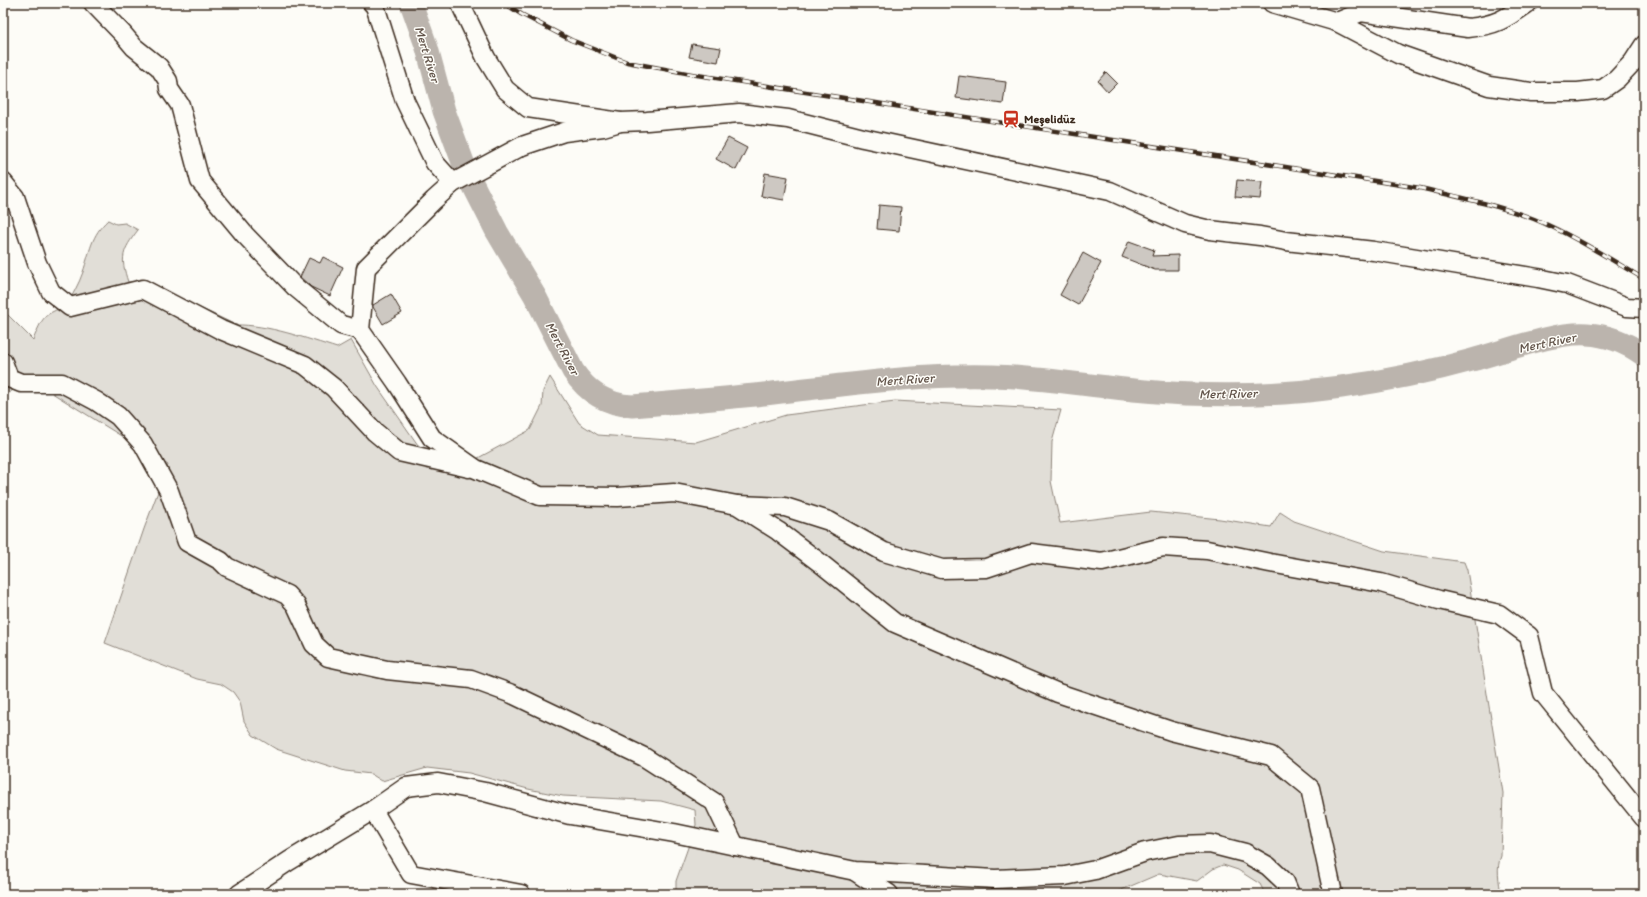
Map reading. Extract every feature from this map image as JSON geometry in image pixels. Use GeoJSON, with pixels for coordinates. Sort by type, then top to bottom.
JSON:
{"type":"FeatureCollection","features":[{"type":"Feature","properties":{"kind":"street"},"geometry":{"type":"LineString","coordinates":[[93,3],[134,47],[159,67],[168,81],[169,89],[180,105],[200,182],[245,235],[294,287],[341,325],[360,330],[397,383],[432,438],[476,469]]}},
{"type":"Feature","properties":{"kind":"street"},"geometry":{"type":"LineString","coordinates":[[372,3],[375,6],[405,101],[435,163],[453,183]]}},
{"type":"Feature","properties":{"kind":"street"},"geometry":{"type":"LineString","coordinates":[[460,3],[486,58],[505,89],[528,108],[620,122],[647,121],[739,112],[788,119],[863,138],[1110,191],[1185,224],[1210,230],[1260,236],[1286,242],[1374,251],[1538,278],[1567,284],[1628,307],[1644,308]]}},
{"type":"Feature","properties":{"kind":"street"},"geometry":{"type":"LineString","coordinates":[[1272,3],[1337,22],[1398,54],[1489,86],[1531,92],[1578,92],[1603,89],[1617,79],[1633,62],[1644,45]]}},
{"type":"Feature","properties":{"kind":"street"},"geometry":{"type":"LineString","coordinates":[[1337,22],[1361,12],[1468,28],[1485,26],[1503,20],[1528,3]]}},
{"type":"Feature","properties":{"kind":"street"},"geometry":{"type":"LineString","coordinates":[[360,330],[366,268],[453,183],[508,155],[522,146],[564,132],[603,127],[620,122]]}},
{"type":"Feature","properties":{"kind":"street"},"geometry":{"type":"LineString","coordinates":[[3,182],[14,197],[37,263],[50,292],[70,307],[143,289],[221,330],[305,365],[334,388],[375,432],[399,452],[476,469],[540,496],[618,497],[674,493],[736,505],[785,507],[829,521],[884,552],[942,569],[986,568],[1031,553],[1102,562],[1162,547],[1207,550],[1381,583],[1439,600],[1499,614],[1529,636],[1543,693],[1644,818]]}},
{"type":"Feature","properties":{"kind":"street"},"geometry":{"type":"LineString","coordinates":[[3,362],[8,378],[21,383],[62,383],[96,401],[118,416],[143,444],[169,490],[187,542],[221,561],[227,567],[287,595],[296,605],[314,644],[328,657],[387,670],[471,678],[512,694],[644,757],[714,802],[736,846]]}},
{"type":"Feature","properties":{"kind":"street"},"geometry":{"type":"LineString","coordinates":[[736,505],[778,531],[896,623],[1058,694],[1170,731],[1271,756],[1310,788],[1333,894]]}},
{"type":"Feature","properties":{"kind":"street"},"geometry":{"type":"LineString","coordinates":[[240,894],[289,861],[374,810],[406,787],[438,783],[485,792],[570,815],[736,846],[855,871],[995,879],[1065,876],[1095,870],[1145,852],[1179,845],[1210,844],[1245,853],[1268,866],[1286,882],[1290,894]]}},
{"type":"Feature","properties":{"kind":"street"},"geometry":{"type":"LineString","coordinates":[[374,810],[411,874],[521,894]]}},
{"type":"Feature","properties":{"kind":"street"},"geometry":{"type":"LineString","coordinates":[[855,871],[890,894]]}},
{"type":"Feature","properties":{"kind":"shaded area"},"geometry":{"type":"Polygon","coordinates":[[[108,220],[116,224],[125,223],[138,230],[129,243],[124,254],[123,260],[128,282],[139,282],[160,289],[236,325],[248,325],[273,329],[337,348],[351,340],[377,386],[418,445],[460,471],[467,464],[530,430],[542,406],[543,391],[550,377],[579,423],[598,435],[696,442],[786,415],[895,401],[1061,410],[1052,442],[1051,481],[1060,523],[1151,512],[1220,519],[1271,527],[1280,512],[1294,521],[1384,551],[1464,562],[1467,570],[1503,793],[1501,856],[1498,870],[1501,894],[1265,894],[1260,884],[1238,870],[1223,865],[1213,869],[1197,881],[1159,874],[1112,894],[676,894],[676,881],[696,825],[695,810],[661,801],[563,796],[528,789],[469,773],[427,768],[382,781],[371,774],[345,771],[276,749],[253,735],[244,721],[240,702],[233,692],[221,684],[197,679],[105,643],[144,529],[168,465],[28,378],[8,394],[3,396],[3,310],[33,340],[39,326],[48,314],[67,306],[81,276],[94,238],[108,220]]]}},
{"type":"Feature","properties":{"kind":"building"},"geometry":{"type":"Polygon","coordinates":[[[692,44],[721,48],[718,62],[689,57],[692,44]]]}},
{"type":"Feature","properties":{"kind":"building"},"geometry":{"type":"Polygon","coordinates":[[[1106,72],[1117,83],[1108,92],[1098,81],[1106,72]]]}},
{"type":"Feature","properties":{"kind":"building"},"geometry":{"type":"Polygon","coordinates":[[[959,76],[1006,82],[1003,104],[956,98],[959,76]]]}},
{"type":"Feature","properties":{"kind":"building"},"geometry":{"type":"Polygon","coordinates":[[[728,138],[747,148],[736,170],[716,159],[728,138]]]}},
{"type":"Feature","properties":{"kind":"building"},"geometry":{"type":"Polygon","coordinates":[[[765,173],[788,177],[784,200],[761,196],[765,173]]]}},
{"type":"Feature","properties":{"kind":"building"},"geometry":{"type":"Polygon","coordinates":[[[1237,180],[1262,182],[1260,199],[1235,197],[1237,180]]]}},
{"type":"Feature","properties":{"kind":"building"},"geometry":{"type":"Polygon","coordinates":[[[879,205],[901,207],[899,231],[877,229],[879,205]]]}},
{"type":"Feature","properties":{"kind":"building"},"geometry":{"type":"Polygon","coordinates":[[[1129,241],[1154,250],[1152,256],[1178,255],[1178,270],[1155,270],[1122,257],[1129,241]]]}},
{"type":"Feature","properties":{"kind":"building"},"geometry":{"type":"Polygon","coordinates":[[[1083,253],[1101,263],[1078,305],[1060,295],[1083,253]]]}},
{"type":"Feature","properties":{"kind":"building"},"geometry":{"type":"Polygon","coordinates":[[[323,257],[343,267],[330,296],[311,287],[300,277],[309,258],[320,263],[323,257]]]}},
{"type":"Feature","properties":{"kind":"building"},"geometry":{"type":"Polygon","coordinates":[[[391,294],[402,313],[383,324],[373,305],[391,294]]]}},
{"type":"Feature","properties":{"kind":"waterway","name":"Mert River"},"geometry":{"type":"LineString","coordinates":[[411,3],[427,48],[444,111],[467,173],[497,232],[535,296],[573,371],[591,391],[614,403],[632,406],[744,396],[886,380],[965,376],[1030,378],[1169,393],[1218,395],[1268,394],[1341,387],[1407,376],[1545,339],[1574,334],[1587,334],[1610,338],[1624,343],[1644,355]]}},
{"type":"Feature","properties":{"kind":"railway"},"geometry":{"type":"LineString","coordinates":[[504,3],[521,14],[571,40],[627,62],[697,75],[1420,188],[1492,205],[1534,219],[1563,232],[1644,279]]}},
{"type":"Feature","properties":{"kind":"place","name":"Meşelidüz"},"geometry":{"type":"Point","coordinates":[1011,119]}}]}
